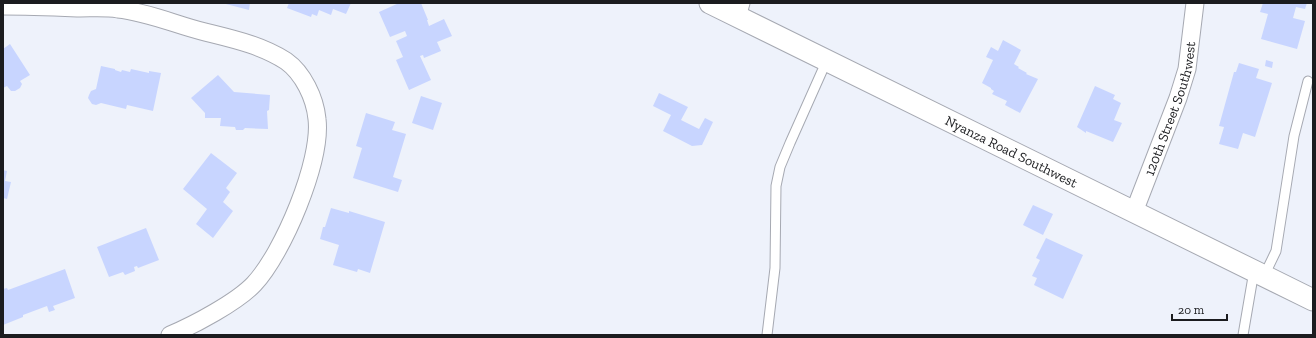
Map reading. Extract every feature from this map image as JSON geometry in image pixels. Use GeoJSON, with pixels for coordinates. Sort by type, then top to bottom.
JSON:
{"type":"FeatureCollection","features":[{"type":"Feature","properties":{"kind":"street","name":"Nyanza Road Southwest"},"geometry":{"type":"LineString","coordinates":[[710,3],[739,10],[826,60],[1313,300]]}},
{"type":"Feature","properties":{"kind":"street","name":"120th Street Southwest"},"geometry":{"type":"LineString","coordinates":[[1134,212],[1178,98],[1186,69],[1195,3]]}},
{"type":"Feature","properties":{"kind":"street"},"geometry":{"type":"LineString","coordinates":[[3,6],[117,9],[137,12],[254,45],[286,61],[296,69],[307,88],[317,118],[317,133],[312,162],[304,190],[282,243],[262,275],[253,285],[236,299],[186,329],[170,335]]}},
{"type":"Feature","properties":{"kind":"lane"},"geometry":{"type":"LineString","coordinates":[[767,335],[775,268],[776,186],[780,167],[826,60]]}},
{"type":"Feature","properties":{"kind":"lane"},"geometry":{"type":"LineString","coordinates":[[1243,335],[1259,274],[1276,252],[1294,136],[1308,81]]}},
{"type":"Feature","properties":{"kind":"building"},"geometry":{"type":"Polygon","coordinates":[[[222,3],[250,3],[249,10],[222,3]]]}},
{"type":"Feature","properties":{"kind":"building"},"geometry":{"type":"Polygon","coordinates":[[[289,3],[351,3],[346,14],[333,9],[331,15],[319,10],[317,16],[312,14],[311,17],[287,8],[289,3]]]}},
{"type":"Feature","properties":{"kind":"building"},"geometry":{"type":"Polygon","coordinates":[[[399,3],[421,3],[429,26],[444,19],[452,36],[437,42],[441,51],[424,58],[423,55],[420,56],[431,80],[409,90],[396,60],[403,57],[396,41],[407,36],[405,31],[390,37],[379,12],[399,3]]]}},
{"type":"Feature","properties":{"kind":"building"},"geometry":{"type":"Polygon","coordinates":[[[1263,3],[1307,3],[1305,9],[1296,7],[1293,18],[1305,21],[1297,49],[1261,39],[1268,14],[1260,12],[1263,3]]]}},
{"type":"Feature","properties":{"kind":"building"},"geometry":{"type":"Polygon","coordinates":[[[1003,40],[1021,50],[1014,64],[1027,73],[1026,74],[1038,79],[1020,113],[1005,105],[1007,101],[992,94],[994,91],[982,83],[993,60],[986,57],[991,47],[998,51],[1003,40]]]}},
{"type":"Feature","properties":{"kind":"building"},"geometry":{"type":"Polygon","coordinates":[[[10,44],[30,75],[20,81],[22,84],[20,88],[15,91],[11,91],[7,86],[3,88],[3,49],[10,44]]]}},
{"type":"Feature","properties":{"kind":"building"},"geometry":{"type":"Polygon","coordinates":[[[1266,60],[1273,62],[1272,68],[1265,66],[1266,60]]]}},
{"type":"Feature","properties":{"kind":"building"},"geometry":{"type":"Polygon","coordinates":[[[1239,63],[1259,69],[1256,78],[1272,83],[1255,137],[1243,133],[1238,149],[1219,144],[1224,127],[1219,126],[1234,72],[1236,72],[1239,63]]]}},
{"type":"Feature","properties":{"kind":"building"},"geometry":{"type":"Polygon","coordinates":[[[101,66],[121,72],[122,70],[130,72],[131,69],[149,73],[149,71],[161,73],[153,111],[127,105],[126,109],[101,103],[96,105],[92,104],[88,98],[91,91],[96,89],[101,66]]]}},
{"type":"Feature","properties":{"kind":"building"},"geometry":{"type":"Polygon","coordinates":[[[218,75],[234,92],[270,95],[269,110],[267,111],[268,129],[245,128],[243,130],[236,130],[235,127],[220,126],[221,118],[205,118],[205,113],[191,98],[218,75]]]}},
{"type":"Feature","properties":{"kind":"building"},"geometry":{"type":"Polygon","coordinates":[[[1095,86],[1115,95],[1113,99],[1121,103],[1114,120],[1122,123],[1113,142],[1086,131],[1086,133],[1077,127],[1095,86]]]}},
{"type":"Feature","properties":{"kind":"building"},"geometry":{"type":"Polygon","coordinates":[[[659,93],[688,107],[681,120],[699,129],[705,118],[713,122],[702,145],[692,146],[663,131],[671,115],[653,106],[659,93]]]}},
{"type":"Feature","properties":{"kind":"building"},"geometry":{"type":"Polygon","coordinates":[[[421,96],[442,103],[433,130],[412,123],[421,96]]]}},
{"type":"Feature","properties":{"kind":"building"},"geometry":{"type":"Polygon","coordinates":[[[366,113],[395,122],[392,130],[406,134],[393,177],[402,180],[398,192],[353,178],[362,148],[356,146],[366,113]]]}},
{"type":"Feature","properties":{"kind":"building"},"geometry":{"type":"Polygon","coordinates":[[[211,153],[237,173],[226,188],[230,192],[223,202],[233,211],[213,238],[196,224],[207,209],[183,189],[211,153]]]}},
{"type":"Feature","properties":{"kind":"building"},"geometry":{"type":"Polygon","coordinates":[[[3,170],[7,171],[5,181],[11,182],[7,199],[3,198],[3,170]]]}},
{"type":"Feature","properties":{"kind":"building"},"geometry":{"type":"Polygon","coordinates":[[[1033,205],[1053,214],[1043,235],[1023,225],[1033,205]]]}},
{"type":"Feature","properties":{"kind":"building"},"geometry":{"type":"Polygon","coordinates":[[[331,208],[349,213],[349,211],[385,222],[370,273],[358,269],[357,272],[333,265],[339,245],[320,239],[331,208]]]}},
{"type":"Feature","properties":{"kind":"building"},"geometry":{"type":"Polygon","coordinates":[[[146,228],[159,260],[138,268],[137,266],[134,267],[135,271],[125,275],[123,272],[109,277],[97,247],[146,228]]]}},
{"type":"Feature","properties":{"kind":"building"},"geometry":{"type":"Polygon","coordinates":[[[1046,238],[1083,255],[1063,299],[1034,285],[1037,278],[1032,276],[1040,260],[1036,258],[1046,238]]]}},
{"type":"Feature","properties":{"kind":"building"},"geometry":{"type":"Polygon","coordinates":[[[65,269],[75,298],[53,306],[55,310],[49,312],[47,306],[23,315],[23,317],[3,325],[3,289],[7,288],[8,290],[65,269]]]}}]}
